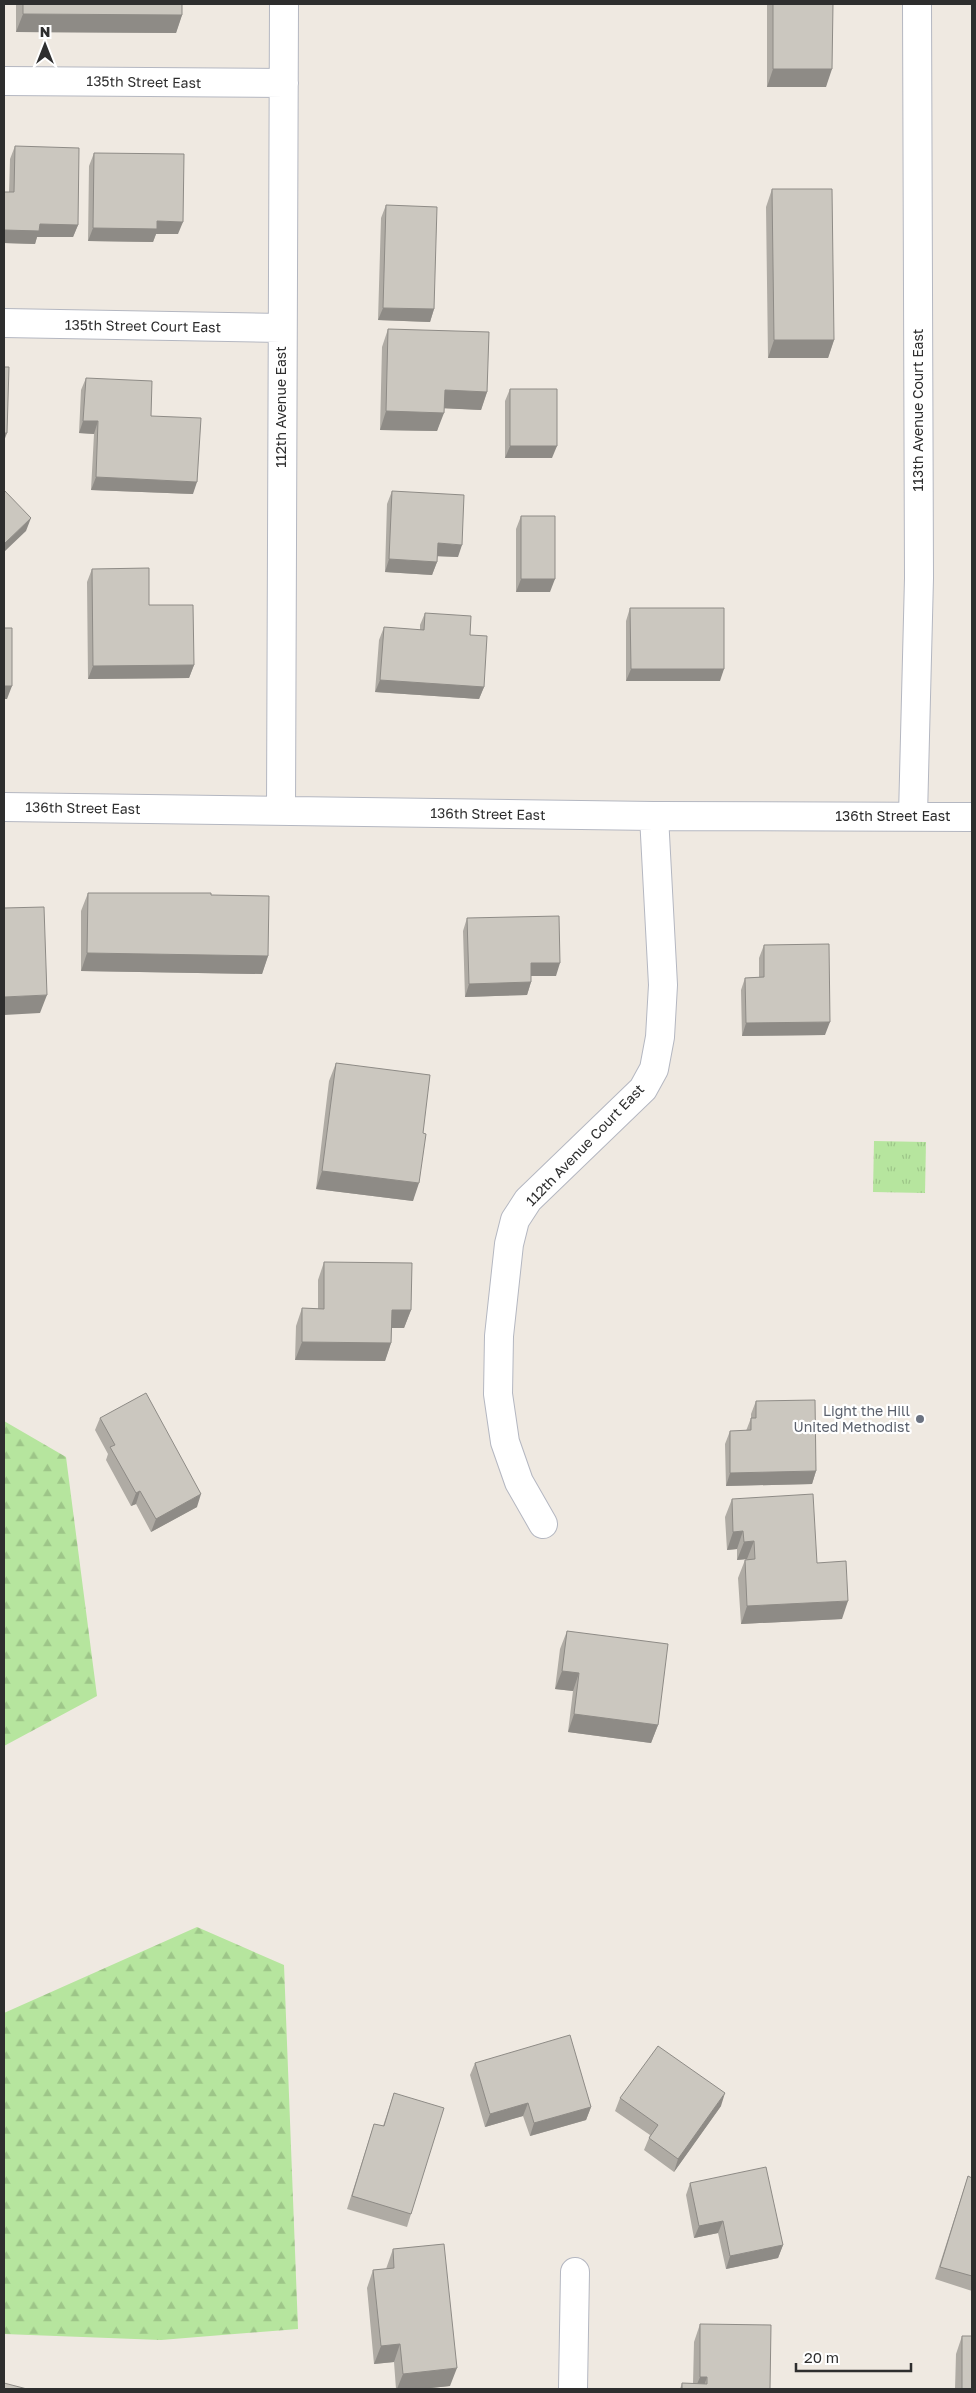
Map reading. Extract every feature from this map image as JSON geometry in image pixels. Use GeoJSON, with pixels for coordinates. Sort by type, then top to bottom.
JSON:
{"type":"FeatureCollection","features":[{"type":"Feature","properties":{"kind":"street","name":"112th Avenue East"},"geometry":{"type":"LineString","coordinates":[[280,811],[284,4]]}},
{"type":"Feature","properties":{"kind":"street","name":"113th Avenue Court East"},"geometry":{"type":"LineString","coordinates":[[913,816],[919,578],[917,4]]}},
{"type":"Feature","properties":{"kind":"street","name":"135th Street East"},"geometry":{"type":"LineString","coordinates":[[4,81],[284,83]]}},
{"type":"Feature","properties":{"kind":"street","name":"135th Street Court East"},"geometry":{"type":"LineString","coordinates":[[4,323],[281,328]]}},
{"type":"Feature","properties":{"kind":"street","name":"136th Street East"},"geometry":{"type":"LineString","coordinates":[[4,807],[654,816],[972,817]]}},
{"type":"Feature","properties":{"kind":"street","name":"112th Avenue Court East"},"geometry":{"type":"LineString","coordinates":[[543,1524],[518,1482],[505,1442],[498,1394],[499,1336],[509,1244],[515,1220],[528,1200],[643,1088],[654,1069],[660,1037],[663,985],[654,816]]}},
{"type":"Feature","properties":{"kind":"street"},"geometry":{"type":"LineString","coordinates":[[573,2389],[575,2272]]}},
{"type":"Feature","properties":{"kind":"green space"},"geometry":{"type":"Polygon","coordinates":[[[874,1141],[926,1142],[925,1193],[873,1192],[874,1141]]]}},
{"type":"Feature","properties":{"kind":"green space"},"geometry":{"type":"Polygon","coordinates":[[[4,1421],[66,1457],[97,1696],[4,1746],[4,1421]]]}},
{"type":"Feature","properties":{"kind":"green space"},"geometry":{"type":"Polygon","coordinates":[[[197,1927],[284,1965],[298,2329],[161,2340],[4,2334],[4,2013],[197,1927]]]}},
{"type":"Feature","properties":{"kind":"building"},"geometry":{"type":"Polygon","coordinates":[[[23,4],[182,4],[182,15],[23,14],[23,4]]]}},
{"type":"Feature","properties":{"kind":"building"},"geometry":{"type":"Polygon","coordinates":[[[773,4],[833,4],[832,69],[773,69],[773,4]]]}},
{"type":"Feature","properties":{"kind":"building"},"geometry":{"type":"Polygon","coordinates":[[[15,146],[79,148],[78,225],[40,224],[39,231],[4,230],[4,192],[14,192],[15,146]]]}},
{"type":"Feature","properties":{"kind":"building"},"geometry":{"type":"Polygon","coordinates":[[[94,153],[184,154],[183,222],[157,221],[157,229],[93,228],[94,153]]]}},
{"type":"Feature","properties":{"kind":"building"},"geometry":{"type":"Polygon","coordinates":[[[772,189],[832,189],[834,340],[774,340],[772,189]]]}},
{"type":"Feature","properties":{"kind":"building"},"geometry":{"type":"Polygon","coordinates":[[[386,205],[437,207],[434,309],[383,308],[386,205]]]}},
{"type":"Feature","properties":{"kind":"building"},"geometry":{"type":"Polygon","coordinates":[[[388,329],[489,332],[487,392],[445,390],[444,413],[386,411],[388,329]]]}},
{"type":"Feature","properties":{"kind":"building"},"geometry":{"type":"Polygon","coordinates":[[[4,367],[9,367],[7,433],[4,433],[4,367]]]}},
{"type":"Feature","properties":{"kind":"building"},"geometry":{"type":"Polygon","coordinates":[[[86,378],[152,381],[151,416],[201,418],[197,482],[96,477],[98,421],[83,421],[86,378]]]}},
{"type":"Feature","properties":{"kind":"building"},"geometry":{"type":"Polygon","coordinates":[[[510,389],[557,389],[557,446],[510,446],[510,389]]]}},
{"type":"Feature","properties":{"kind":"building"},"geometry":{"type":"Polygon","coordinates":[[[4,490],[31,518],[4,544],[4,490]]]}},
{"type":"Feature","properties":{"kind":"building"},"geometry":{"type":"Polygon","coordinates":[[[392,491],[464,495],[462,545],[438,543],[437,562],[389,559],[392,491]]]}},
{"type":"Feature","properties":{"kind":"building"},"geometry":{"type":"Polygon","coordinates":[[[521,516],[555,516],[555,579],[521,579],[521,516]]]}},
{"type":"Feature","properties":{"kind":"building"},"geometry":{"type":"Polygon","coordinates":[[[149,568],[149,605],[193,605],[194,665],[93,666],[92,569],[149,568]]]}},
{"type":"Feature","properties":{"kind":"building"},"geometry":{"type":"Polygon","coordinates":[[[630,608],[724,608],[724,669],[631,669],[630,608]]]}},
{"type":"Feature","properties":{"kind":"building"},"geometry":{"type":"Polygon","coordinates":[[[425,613],[471,616],[470,635],[487,636],[484,687],[380,680],[384,627],[424,630],[425,613]]]}},
{"type":"Feature","properties":{"kind":"building"},"geometry":{"type":"Polygon","coordinates":[[[4,628],[12,628],[12,686],[4,686],[4,628]]]}},
{"type":"Feature","properties":{"kind":"building"},"geometry":{"type":"Polygon","coordinates":[[[88,893],[211,893],[211,895],[269,896],[268,956],[87,953],[88,893]]]}},
{"type":"Feature","properties":{"kind":"building"},"geometry":{"type":"Polygon","coordinates":[[[44,907],[47,995],[4,997],[4,908],[44,907]]]}},
{"type":"Feature","properties":{"kind":"building"},"geometry":{"type":"Polygon","coordinates":[[[559,916],[560,963],[531,963],[531,982],[469,984],[467,918],[559,916]]]}},
{"type":"Feature","properties":{"kind":"building"},"geometry":{"type":"Polygon","coordinates":[[[829,944],[830,1022],[746,1023],[745,978],[764,977],[764,945],[829,944]]]}},
{"type":"Feature","properties":{"kind":"building"},"geometry":{"type":"Polygon","coordinates":[[[336,1063],[430,1075],[423,1133],[426,1134],[419,1183],[322,1171],[336,1063]]]}},
{"type":"Feature","properties":{"kind":"building"},"geometry":{"type":"Polygon","coordinates":[[[324,1262],[412,1263],[411,1310],[392,1310],[391,1343],[302,1342],[302,1308],[324,1309],[324,1262]]]}},
{"type":"Feature","properties":{"kind":"building"},"geometry":{"type":"Polygon","coordinates":[[[146,1393],[201,1494],[156,1519],[140,1491],[136,1493],[110,1447],[115,1445],[100,1418],[146,1393]]]}},
{"type":"Feature","properties":{"kind":"building"},"geometry":{"type":"Polygon","coordinates":[[[815,1400],[816,1471],[730,1473],[730,1431],[751,1430],[751,1418],[756,1418],[756,1401],[815,1400]]]}},
{"type":"Feature","properties":{"kind":"building"},"geometry":{"type":"Polygon","coordinates":[[[813,1494],[817,1563],[846,1561],[848,1601],[747,1606],[745,1560],[755,1559],[754,1541],[744,1542],[743,1531],[733,1532],[732,1499],[813,1494]]]}},
{"type":"Feature","properties":{"kind":"building"},"geometry":{"type":"Polygon","coordinates":[[[567,1631],[668,1644],[658,1725],[574,1714],[579,1673],[562,1671],[567,1631]]]}},
{"type":"Feature","properties":{"kind":"building"},"geometry":{"type":"Polygon","coordinates":[[[570,2035],[591,2107],[534,2123],[528,2103],[490,2114],[475,2063],[570,2035]]]}},
{"type":"Feature","properties":{"kind":"building"},"geometry":{"type":"Polygon","coordinates":[[[658,2046],[725,2093],[678,2159],[649,2138],[658,2125],[620,2098],[658,2046]]]}},
{"type":"Feature","properties":{"kind":"building"},"geometry":{"type":"Polygon","coordinates":[[[394,2093],[444,2108],[411,2214],[352,2196],[374,2124],[384,2126],[394,2093]]]}},
{"type":"Feature","properties":{"kind":"building"},"geometry":{"type":"Polygon","coordinates":[[[766,2167],[783,2245],[730,2256],[723,2221],[699,2226],[690,2183],[766,2167]]]}},
{"type":"Feature","properties":{"kind":"building"},"geometry":{"type":"Polygon","coordinates":[[[968,2176],[972,2178],[972,2276],[940,2267],[968,2176]]]}},
{"type":"Feature","properties":{"kind":"building"},"geometry":{"type":"Polygon","coordinates":[[[444,2244],[457,2368],[403,2374],[400,2344],[381,2346],[373,2270],[394,2268],[393,2249],[444,2244]]]}},
{"type":"Feature","properties":{"kind":"building"},"geometry":{"type":"Polygon","coordinates":[[[700,2324],[771,2325],[770,2389],[682,2389],[682,2383],[707,2384],[707,2377],[700,2377],[700,2324]]]}},
{"type":"Feature","properties":{"kind":"building"},"geometry":{"type":"Polygon","coordinates":[[[962,2336],[972,2336],[972,2389],[962,2389],[962,2336]]]}},
{"type":"Feature","properties":{"kind":"building"},"geometry":{"type":"Polygon","coordinates":[[[4,2383],[27,2389],[4,2389],[4,2383]]]}},
{"type":"Feature","properties":{"kind":"place","name":"Light the Hill United Methodist"},"geometry":{"type":"Point","coordinates":[920,1419]}}]}
